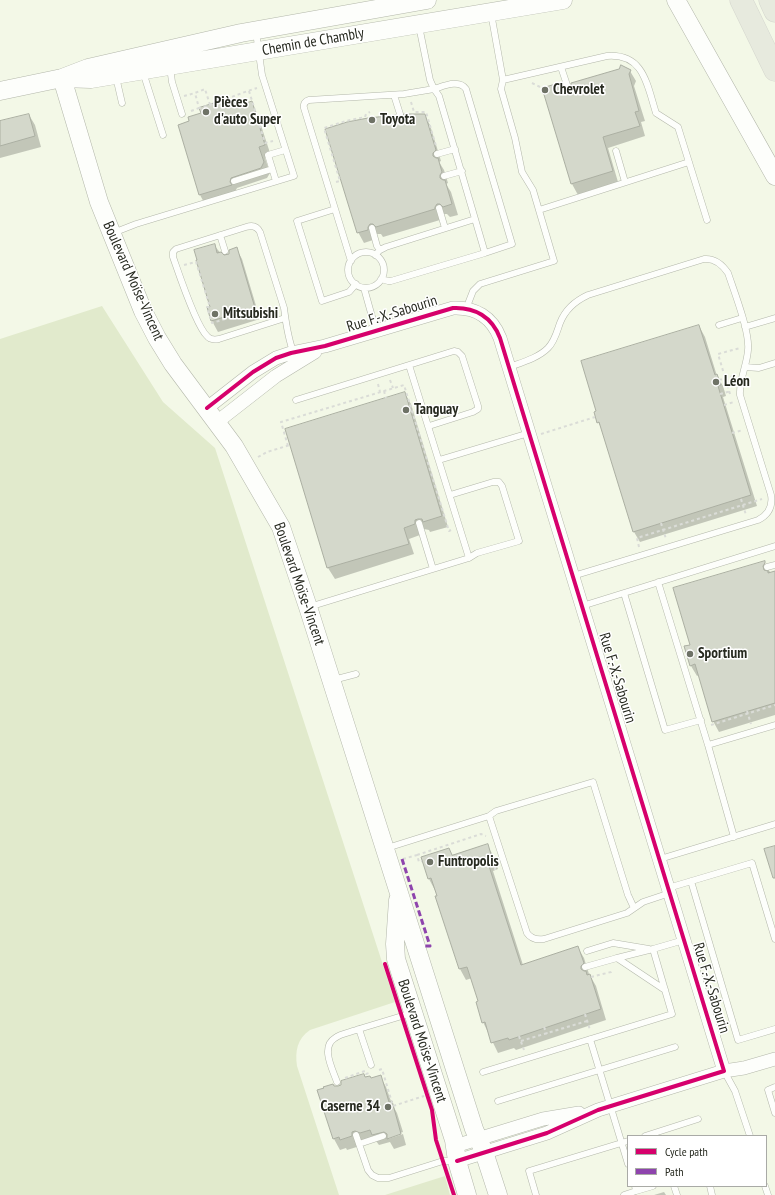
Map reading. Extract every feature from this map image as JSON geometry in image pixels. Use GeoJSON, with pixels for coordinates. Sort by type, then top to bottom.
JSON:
{"type":"FeatureCollection","features":[{"type":"Feature","properties":{"kind":"highway"},"geometry":{"type":"LineString","coordinates":[[743,4],[775,70]]}},
{"type":"Feature","properties":{"kind":"street","name":"Chemin de Chambly"},"geometry":{"type":"LineString","coordinates":[[169,58],[258,52],[418,24],[489,4],[563,0]]}},
{"type":"Feature","properties":{"kind":"street"},"geometry":{"type":"LineString","coordinates":[[676,0],[775,176]]}},
{"type":"Feature","properties":{"kind":"street","name":"Chemin de Chambly"},"geometry":{"type":"LineString","coordinates":[[0,91],[62,78],[91,79],[114,69],[169,58],[256,30],[363,9],[418,1]]}},
{"type":"Feature","properties":{"kind":"street","name":"Boulevard Moïse-Vincent"},"geometry":{"type":"LineString","coordinates":[[62,78],[94,187],[111,234],[138,299],[157,338],[181,376],[212,415],[241,456],[281,527],[498,1195]]}},
{"type":"Feature","properties":{"kind":"street","name":"Rue F.-X.-Sabourin"},"geometry":{"type":"LineString","coordinates":[[212,415],[260,367],[276,358],[296,358],[325,346],[459,308],[480,313],[492,323],[498,332],[509,367],[535,434],[573,576],[724,1071]]}},
{"type":"Feature","properties":{"kind":"street","name":"Boulevard Moïse-Vincent"},"geometry":{"type":"LineString","coordinates":[[398,891],[395,953],[414,1013],[452,1156],[467,1195]]}},
{"type":"Feature","properties":{"kind":"street"},"geometry":{"type":"LineString","coordinates":[[452,1156],[543,1119],[598,1110],[724,1071],[744,1068],[775,1059]]}},
{"type":"Feature","properties":{"kind":"lane"},"geometry":{"type":"LineString","coordinates":[[466,309],[473,291],[480,284],[554,261],[533,190],[522,172],[516,138],[501,89],[503,80],[489,4]]}},
{"type":"Feature","properties":{"kind":"lane"},"geometry":{"type":"LineString","coordinates":[[418,24],[430,80],[439,96],[485,253]]}},
{"type":"Feature","properties":{"kind":"lane"},"geometry":{"type":"LineString","coordinates":[[111,234],[136,224],[294,176],[262,75],[256,30]]}},
{"type":"Feature","properties":{"kind":"lane"},"geometry":{"type":"LineString","coordinates":[[503,80],[611,56],[624,58],[636,64],[646,82],[656,113],[678,127],[707,220]]}},
{"type":"Feature","properties":{"kind":"lane"},"geometry":{"type":"LineString","coordinates":[[169,58],[172,82],[182,114]]}},
{"type":"Feature","properties":{"kind":"lane"},"geometry":{"type":"LineString","coordinates":[[141,64],[163,135]]}},
{"type":"Feature","properties":{"kind":"lane"},"geometry":{"type":"LineString","coordinates":[[561,67],[566,85]]}},
{"type":"Feature","properties":{"kind":"lane"},"geometry":{"type":"LineString","coordinates":[[114,69],[122,103]]}},
{"type":"Feature","properties":{"kind":"lane"},"geometry":{"type":"LineString","coordinates":[[351,261],[304,108],[305,103],[309,100],[394,95],[456,84],[463,85],[466,89],[512,244],[388,282],[381,279]]}},
{"type":"Feature","properties":{"kind":"lane"},"geometry":{"type":"LineString","coordinates":[[394,95],[400,114]]}},
{"type":"Feature","properties":{"kind":"lane"},"geometry":{"type":"LineString","coordinates":[[437,154],[455,149]]}},
{"type":"Feature","properties":{"kind":"lane"},"geometry":{"type":"LineString","coordinates":[[276,181],[268,156],[286,150]]}},
{"type":"Feature","properties":{"kind":"lane"},"geometry":{"type":"LineString","coordinates":[[616,151],[626,182]]}},
{"type":"Feature","properties":{"kind":"lane"},"geometry":{"type":"LineString","coordinates":[[539,210],[689,162]]}},
{"type":"Feature","properties":{"kind":"lane"},"geometry":{"type":"LineString","coordinates":[[234,181],[272,169]]}},
{"type":"Feature","properties":{"kind":"lane"},"geometry":{"type":"LineString","coordinates":[[444,176],[462,171]]}},
{"type":"Feature","properties":{"kind":"lane"},"geometry":{"type":"LineString","coordinates":[[439,208],[445,228]]}},
{"type":"Feature","properties":{"kind":"lane"},"geometry":{"type":"LineString","coordinates":[[335,209],[297,221],[322,301],[349,292],[356,284]]}},
{"type":"Feature","properties":{"kind":"lane"},"geometry":{"type":"LineString","coordinates":[[372,228],[377,246],[377,252],[383,264],[384,270],[381,279],[375,286],[364,288],[356,284],[349,275],[348,269],[355,256],[360,253],[377,252],[386,247],[475,219]]}},
{"type":"Feature","properties":{"kind":"lane"},"geometry":{"type":"LineString","coordinates":[[285,318],[216,339],[210,339],[205,335],[199,324],[172,253],[176,249],[250,226],[259,230],[284,308],[287,333],[296,358]]}},
{"type":"Feature","properties":{"kind":"lane"},"geometry":{"type":"LineString","coordinates":[[220,235],[225,251]]}},
{"type":"Feature","properties":{"kind":"lane"},"geometry":{"type":"LineString","coordinates":[[509,367],[533,358],[546,350],[553,341],[565,313],[574,303],[584,296],[704,259],[710,259],[718,262],[726,269],[749,345],[740,395],[768,486],[771,499],[771,505],[768,512],[761,518],[573,576]]}},
{"type":"Feature","properties":{"kind":"lane"},"geometry":{"type":"LineString","coordinates":[[364,288],[376,331]]}},
{"type":"Feature","properties":{"kind":"lane"},"geometry":{"type":"LineString","coordinates":[[719,325],[742,318]]}},
{"type":"Feature","properties":{"kind":"lane"},"geometry":{"type":"LineString","coordinates":[[745,328],[775,318]]}},
{"type":"Feature","properties":{"kind":"lane"},"geometry":{"type":"LineString","coordinates":[[296,400],[454,351],[460,352],[478,409],[429,426]]}},
{"type":"Feature","properties":{"kind":"lane"},"geometry":{"type":"LineString","coordinates":[[745,366],[759,368],[775,363]]}},
{"type":"Feature","properties":{"kind":"lane"},"geometry":{"type":"LineString","coordinates":[[410,365],[469,558]]}},
{"type":"Feature","properties":{"kind":"lane"},"geometry":{"type":"LineString","coordinates":[[439,460],[535,434]]}},
{"type":"Feature","properties":{"kind":"lane"},"geometry":{"type":"LineString","coordinates":[[308,607],[469,558],[477,553],[518,541],[502,486],[498,482],[493,482],[450,495]]}},
{"type":"Feature","properties":{"kind":"lane"},"geometry":{"type":"LineString","coordinates":[[768,486],[775,484]]}},
{"type":"Feature","properties":{"kind":"lane"},"geometry":{"type":"LineString","coordinates":[[419,523],[433,569]]}},
{"type":"Feature","properties":{"kind":"lane"},"geometry":{"type":"LineString","coordinates":[[582,606],[775,546]]}},
{"type":"Feature","properties":{"kind":"lane"},"geometry":{"type":"LineString","coordinates":[[767,567],[775,565]]}},
{"type":"Feature","properties":{"kind":"lane"},"geometry":{"type":"LineString","coordinates":[[658,582],[701,720],[734,837]]}},
{"type":"Feature","properties":{"kind":"lane"},"geometry":{"type":"LineString","coordinates":[[624,593],[665,730],[701,720]]}},
{"type":"Feature","properties":{"kind":"lane"},"geometry":{"type":"LineString","coordinates":[[332,681],[356,674]]}},
{"type":"Feature","properties":{"kind":"lane"},"geometry":{"type":"LineString","coordinates":[[708,745],[775,725]]}},
{"type":"Feature","properties":{"kind":"lane"},"geometry":{"type":"LineString","coordinates":[[385,848],[489,816],[496,810],[593,782],[628,894],[634,908]]}},
{"type":"Feature","properties":{"kind":"lane"},"geometry":{"type":"LineString","coordinates":[[489,816],[527,933],[532,938],[540,940],[544,939],[627,913],[643,902],[691,881],[752,863],[775,939]]}},
{"type":"Feature","properties":{"kind":"lane"},"geometry":{"type":"LineString","coordinates":[[660,859],[775,824]]}},
{"type":"Feature","properties":{"kind":"lane"},"geometry":{"type":"LineString","coordinates":[[691,881],[738,1040],[775,1029]]}},
{"type":"Feature","properties":{"kind":"lane"},"geometry":{"type":"LineString","coordinates":[[585,967],[684,940]]}},
{"type":"Feature","properties":{"kind":"lane"},"geometry":{"type":"LineString","coordinates":[[587,951],[612,943],[653,949]]}},
{"type":"Feature","properties":{"kind":"lane"},"geometry":{"type":"LineString","coordinates":[[483,1072],[672,1014],[653,949]]}},
{"type":"Feature","properties":{"kind":"lane"},"geometry":{"type":"LineString","coordinates":[[617,958],[665,990]]}},
{"type":"Feature","properties":{"kind":"lane"},"geometry":{"type":"LineString","coordinates":[[337,1082],[328,1053],[330,1042],[337,1036],[414,1013]]}},
{"type":"Feature","properties":{"kind":"lane"},"geometry":{"type":"LineString","coordinates":[[359,1029],[372,1069]]}},
{"type":"Feature","properties":{"kind":"lane"},"geometry":{"type":"LineString","coordinates":[[590,1039],[611,1106],[625,1142],[627,1157]]}},
{"type":"Feature","properties":{"kind":"lane"},"geometry":{"type":"LineString","coordinates":[[498,1101],[675,1047]]}},
{"type":"Feature","properties":{"kind":"lane"},"geometry":{"type":"LineString","coordinates":[[724,1071],[735,1091],[750,1135]]}},
{"type":"Feature","properties":{"kind":"lane"},"geometry":{"type":"LineString","coordinates":[[775,1087],[768,1090],[775,1113]]}},
{"type":"Feature","properties":{"kind":"lane"},"geometry":{"type":"LineString","coordinates":[[648,1135],[698,1119]]}},
{"type":"Feature","properties":{"kind":"lane"},"geometry":{"type":"LineString","coordinates":[[356,1135],[368,1170],[372,1175],[378,1178],[389,1178],[452,1156]]}},
{"type":"Feature","properties":{"kind":"lane"},"geometry":{"type":"LineString","coordinates":[[359,1144],[383,1136]]}},
{"type":"Feature","properties":{"kind":"lane"},"geometry":{"type":"LineString","coordinates":[[536,1195],[529,1171],[625,1142]]}},
{"type":"Feature","properties":{"kind":"lane"},"geometry":{"type":"LineString","coordinates":[[624,1195],[636,1188]]}},
{"type":"Feature","properties":{"kind":"path"},"geometry":{"type":"LineString","coordinates":[[531,83],[540,87]]}},
{"type":"Feature","properties":{"kind":"path"},"geometry":{"type":"LineString","coordinates":[[210,105],[206,89],[195,93],[199,108],[210,105],[249,91],[260,88]]}},
{"type":"Feature","properties":{"kind":"path"},"geometry":{"type":"LineString","coordinates":[[249,91],[266,143],[276,140]]}},
{"type":"Feature","properties":{"kind":"path"},"geometry":{"type":"LineString","coordinates":[[410,102],[414,112],[426,112],[436,146],[442,145]]}},
{"type":"Feature","properties":{"kind":"path"},"geometry":{"type":"LineString","coordinates":[[318,130],[346,121],[365,117],[366,114],[370,112],[370,114]]}},
{"type":"Feature","properties":{"kind":"path"},"geometry":{"type":"LineString","coordinates":[[324,128],[340,181],[334,183]]}},
{"type":"Feature","properties":{"kind":"path"},"geometry":{"type":"LineString","coordinates":[[184,265],[196,262],[210,307],[207,307],[212,323],[255,310],[258,320]]}},
{"type":"Feature","properties":{"kind":"path"},"geometry":{"type":"LineString","coordinates":[[724,405],[733,402],[718,354],[749,345]]}},
{"type":"Feature","properties":{"kind":"path"},"geometry":{"type":"LineString","coordinates":[[719,380],[732,376]]}},
{"type":"Feature","properties":{"kind":"path"},"geometry":{"type":"LineString","coordinates":[[258,457],[267,452],[289,445],[281,422],[404,385],[449,531]]}},
{"type":"Feature","properties":{"kind":"path"},"geometry":{"type":"LineString","coordinates":[[384,391],[386,398]]}},
{"type":"Feature","properties":{"kind":"path"},"geometry":{"type":"LineString","coordinates":[[720,394],[730,391]]}},
{"type":"Feature","properties":{"kind":"path"},"geometry":{"type":"LineString","coordinates":[[535,434],[595,417]]}},
{"type":"Feature","properties":{"kind":"path"},"geometry":{"type":"LineString","coordinates":[[732,433],[742,431],[739,424]]}},
{"type":"Feature","properties":{"kind":"path"},"geometry":{"type":"LineString","coordinates":[[637,538],[762,500],[760,493]]}},
{"type":"Feature","properties":{"kind":"path"},"geometry":{"type":"LineString","coordinates":[[741,499],[743,506]]}},
{"type":"Feature","properties":{"kind":"path"},"geometry":{"type":"LineString","coordinates":[[661,523],[663,530]]}},
{"type":"Feature","properties":{"kind":"path"},"geometry":{"type":"LineString","coordinates":[[710,726],[747,712],[775,705]]}},
{"type":"Feature","properties":{"kind":"path"},"geometry":{"type":"LineString","coordinates":[[402,859],[481,834],[485,835],[488,839]]}},
{"type":"Feature","properties":{"kind":"path"},"geometry":{"type":"LineString","coordinates":[[417,855],[419,862],[422,861]]}},
{"type":"Feature","properties":{"kind":"path"},"geometry":{"type":"LineString","coordinates":[[489,863],[495,860],[494,870]]}},
{"type":"Feature","properties":{"kind":"path"},"geometry":{"type":"LineString","coordinates":[[591,977],[611,972]]}},
{"type":"Feature","properties":{"kind":"path"},"geometry":{"type":"LineString","coordinates":[[585,1014],[591,1032]]}},
{"type":"Feature","properties":{"kind":"path"},"geometry":{"type":"LineString","coordinates":[[521,1041],[588,1022]]}},
{"type":"Feature","properties":{"kind":"path"},"geometry":{"type":"LineString","coordinates":[[544,1027],[546,1034]]}},
{"type":"Feature","properties":{"kind":"path"},"geometry":{"type":"LineString","coordinates":[[519,1036],[524,1053]]}},
{"type":"Feature","properties":{"kind":"path"},"geometry":{"type":"LineString","coordinates":[[353,1075],[365,1072],[367,1076],[372,1069]]}},
{"type":"Feature","properties":{"kind":"path"},"geometry":{"type":"LineString","coordinates":[[377,1071],[382,1069],[393,1106],[427,1095]]}},
{"type":"Feature","properties":{"kind":"green space"},"geometry":{"type":"Polygon","coordinates":[[[102,306],[163,402],[215,448],[395,1002],[310,1030],[302,1037],[298,1046],[296,1055],[297,1066],[339,1195],[0,1195],[0,339],[102,306]]]}},
{"type":"Feature","properties":{"kind":"green space"},"geometry":{"type":"Polygon","coordinates":[[[445,1176],[450,1195],[385,1195],[445,1176]]]}},
{"type":"Feature","properties":{"kind":"building"},"geometry":{"type":"Polygon","coordinates":[[[621,65],[631,70],[629,74],[639,111],[635,112],[640,126],[603,137],[613,171],[571,184],[542,88],[559,83],[560,87],[563,86],[564,89],[568,89],[571,88],[571,83],[619,69],[621,65]]]}},
{"type":"Feature","properties":{"kind":"building"},"geometry":{"type":"Polygon","coordinates":[[[225,100],[227,105],[239,101],[240,105],[252,101],[265,145],[259,147],[264,162],[261,168],[231,178],[230,182],[232,185],[199,195],[178,125],[189,121],[188,117],[201,113],[199,108],[225,100]]]}},
{"type":"Feature","properties":{"kind":"building"},"geometry":{"type":"Polygon","coordinates":[[[29,114],[35,136],[0,146],[0,121],[29,114]]]}},
{"type":"Feature","properties":{"kind":"building"},"geometry":{"type":"Polygon","coordinates":[[[404,114],[425,114],[436,150],[433,153],[433,156],[438,158],[442,172],[440,178],[445,180],[452,204],[443,207],[440,204],[437,204],[435,209],[376,227],[373,224],[370,224],[368,230],[357,233],[325,129],[347,122],[368,118],[396,115],[397,118],[401,118],[404,114]]]}},
{"type":"Feature","properties":{"kind":"building"},"geometry":{"type":"Polygon","coordinates":[[[215,244],[217,253],[221,252],[224,255],[229,254],[229,250],[237,247],[255,308],[211,321],[207,307],[210,307],[194,250],[215,244]]]}},
{"type":"Feature","properties":{"kind":"building"},"geometry":{"type":"Polygon","coordinates":[[[699,325],[715,375],[717,374],[721,385],[718,386],[751,495],[633,532],[599,422],[597,423],[594,412],[596,411],[581,361],[699,325]]]}},
{"type":"Feature","properties":{"kind":"building"},"geometry":{"type":"Polygon","coordinates":[[[405,392],[442,516],[423,522],[422,519],[418,519],[415,520],[415,524],[404,528],[409,544],[327,568],[285,429],[405,392]]]}},
{"type":"Feature","properties":{"kind":"building"},"geometry":{"type":"Polygon","coordinates":[[[765,561],[763,566],[764,570],[768,571],[768,573],[775,571],[775,703],[712,722],[695,664],[690,666],[684,646],[690,645],[673,588],[765,561]]]}},
{"type":"Feature","properties":{"kind":"building"},"geometry":{"type":"Polygon","coordinates":[[[488,844],[492,858],[487,860],[521,965],[578,946],[584,963],[581,966],[581,969],[586,971],[587,975],[590,974],[601,1009],[509,1040],[508,1038],[491,1043],[485,1022],[482,1023],[476,1002],[478,1001],[467,967],[459,969],[435,896],[437,896],[431,878],[428,879],[421,857],[449,848],[452,855],[488,844]]]}},
{"type":"Feature","properties":{"kind":"building"},"geometry":{"type":"Polygon","coordinates":[[[775,846],[775,878],[773,878],[764,849],[775,846]]]}},
{"type":"Feature","properties":{"kind":"building"},"geometry":{"type":"Polygon","coordinates":[[[364,1074],[365,1077],[370,1076],[371,1078],[381,1075],[389,1102],[392,1101],[401,1134],[387,1139],[387,1134],[384,1132],[372,1135],[370,1130],[360,1133],[355,1131],[352,1132],[352,1136],[340,1140],[339,1137],[333,1139],[317,1090],[333,1084],[334,1086],[341,1085],[341,1081],[364,1074]]]}},
{"type":"Feature","properties":{"kind":"marked path"},"geometry":{"type":"LineString","coordinates":[[402,859],[430,946],[424,946]]}},
{"type":"Feature","properties":{"kind":"cycle path"},"geometry":{"type":"LineString","coordinates":[[207,408],[253,372],[276,358],[291,353],[325,346],[453,308],[468,309],[482,315],[492,324],[500,338],[724,1071],[598,1110],[547,1133],[457,1161]]}},
{"type":"Feature","properties":{"kind":"cycle path"},"geometry":{"type":"LineString","coordinates":[[385,964],[432,1110],[436,1140],[454,1195]]}},
{"type":"Feature","properties":{"kind":"place","name":"Chevrolet"},"geometry":{"type":"Point","coordinates":[545,90]}},
{"type":"Feature","properties":{"kind":"place","name":"Pièces d'auto Super"},"geometry":{"type":"Point","coordinates":[206,112]}},
{"type":"Feature","properties":{"kind":"place","name":"Toyota"},"geometry":{"type":"Point","coordinates":[372,120]}},
{"type":"Feature","properties":{"kind":"place","name":"Mitsubishi"},"geometry":{"type":"Point","coordinates":[215,314]}},
{"type":"Feature","properties":{"kind":"place","name":"Léon"},"geometry":{"type":"Point","coordinates":[716,382]}},
{"type":"Feature","properties":{"kind":"place","name":"Tanguay"},"geometry":{"type":"Point","coordinates":[406,410]}},
{"type":"Feature","properties":{"kind":"place","name":"Sportium"},"geometry":{"type":"Point","coordinates":[690,654]}},
{"type":"Feature","properties":{"kind":"place","name":"Funtropolis"},"geometry":{"type":"Point","coordinates":[430,862]}},
{"type":"Feature","properties":{"kind":"place","name":"Caserne 34"},"geometry":{"type":"Point","coordinates":[388,1107]}}]}
